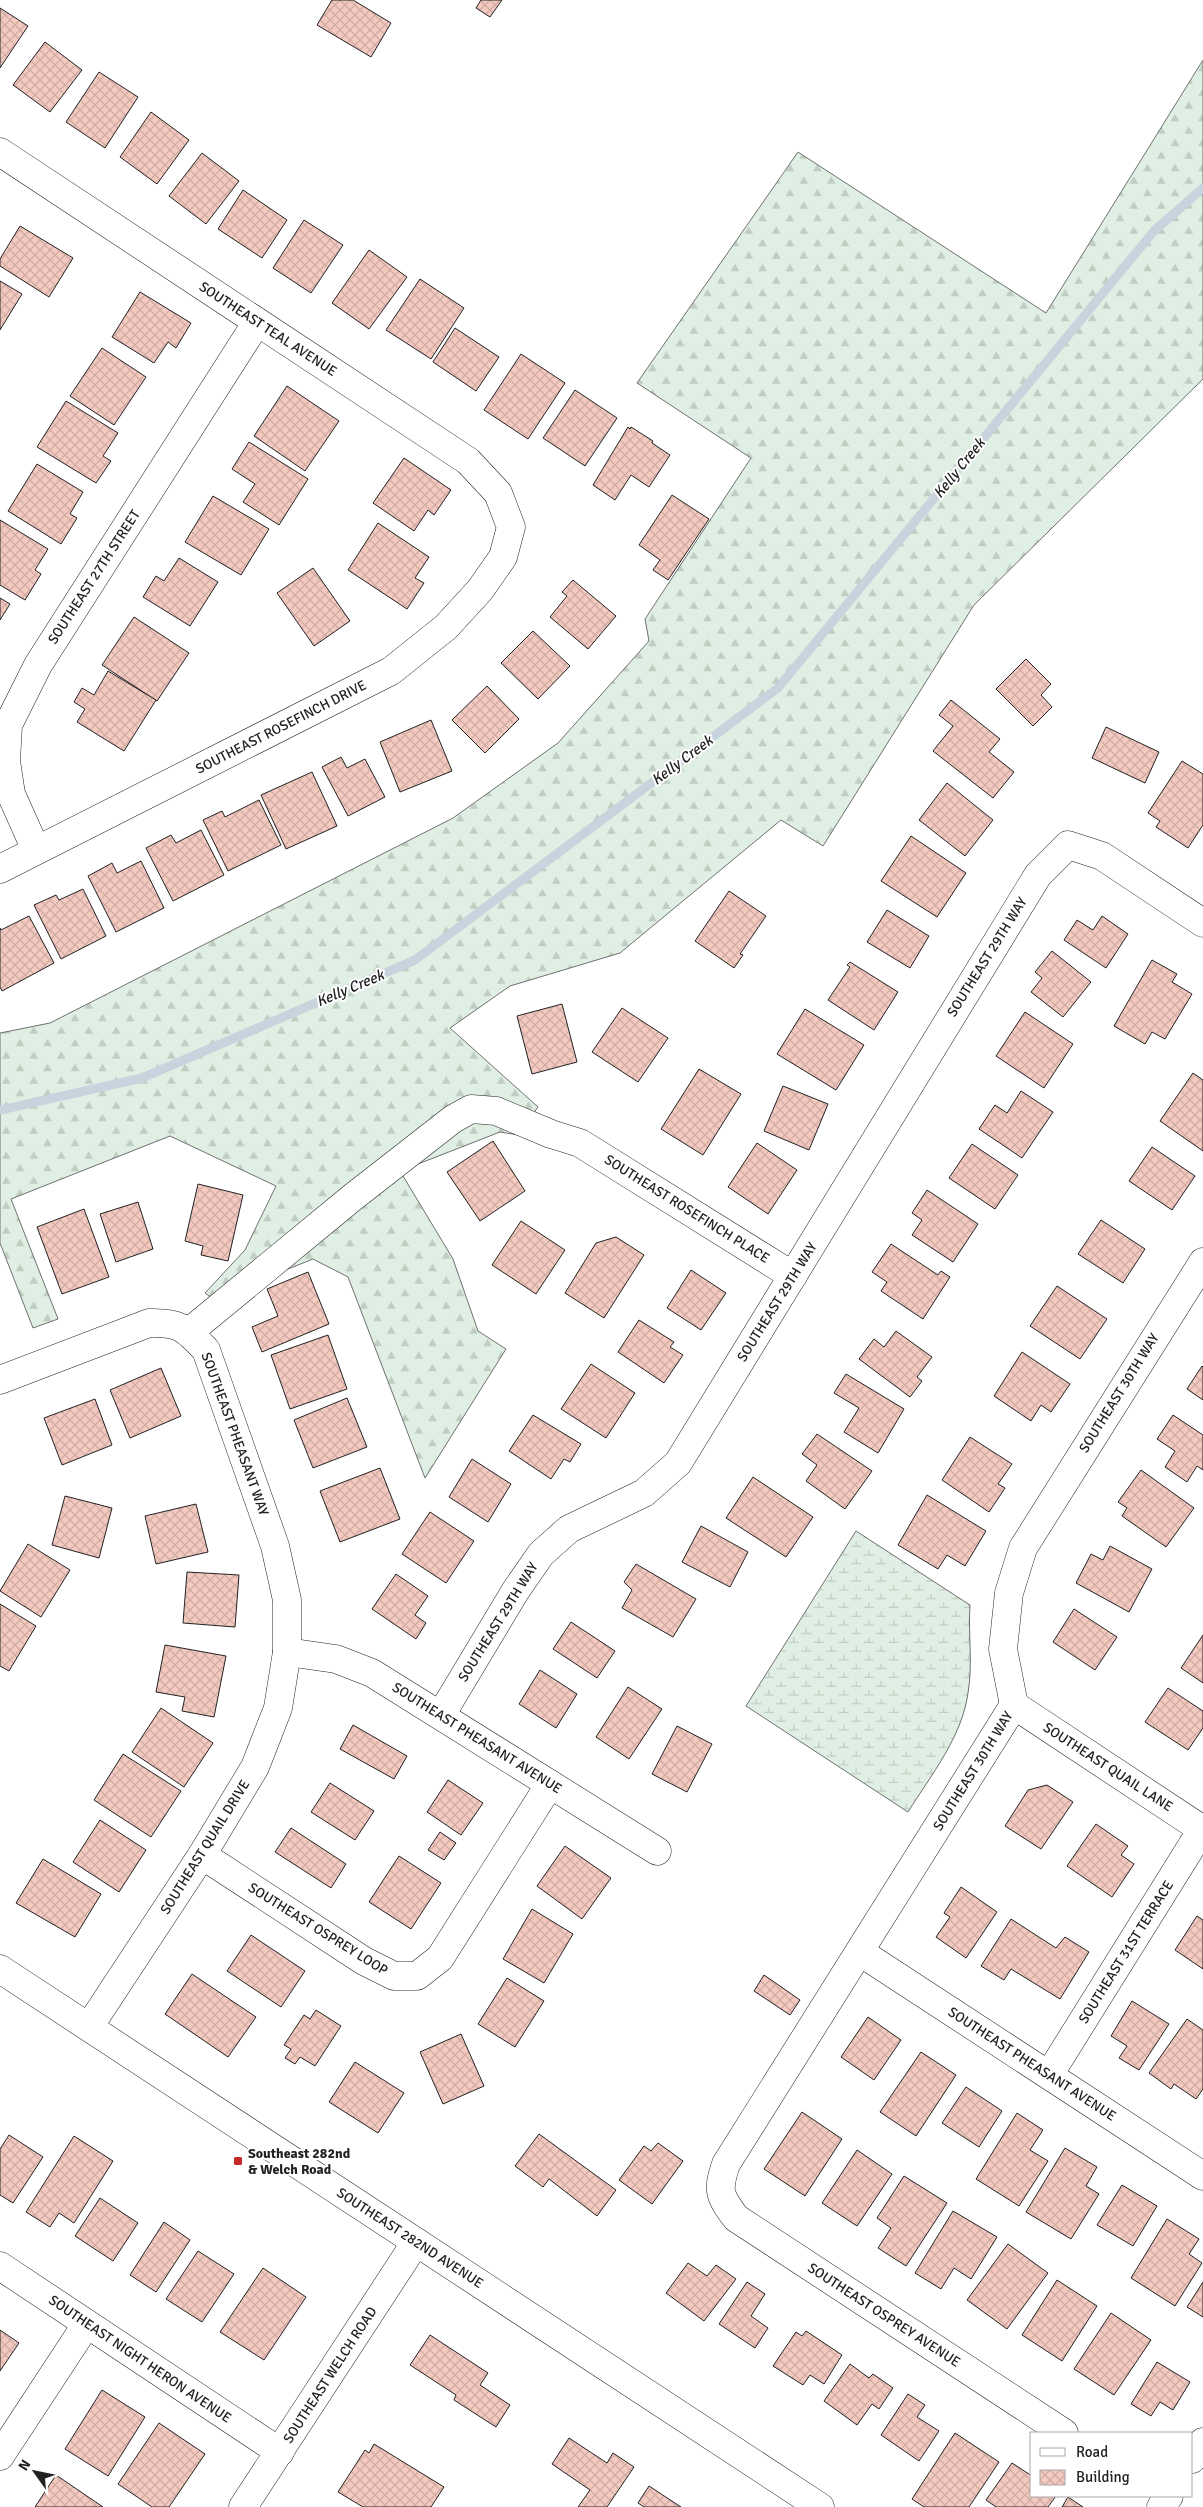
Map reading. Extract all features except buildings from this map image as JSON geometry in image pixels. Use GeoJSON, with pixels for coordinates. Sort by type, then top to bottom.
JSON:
{"type":"FeatureCollection","features":[{"type":"Feature","properties":{"kind":"street","name":"SOUTHEAST TEAL AVENUE"},"geometry":{"type":"LineString","coordinates":[[0,152],[468,461],[498,492],[511,527]]}},
{"type":"Feature","properties":{"kind":"street","name":"SOUTHEAST 27TH STREET"},"geometry":{"type":"LineString","coordinates":[[36,850],[11,794],[6,761],[8,725],[38,665],[257,322]]}},
{"type":"Feature","properties":{"kind":"street","name":"SOUTHEAST ROSEFINCH DRIVE"},"geometry":{"type":"LineString","coordinates":[[0,869],[391,671],[446,627],[480,590],[503,557],[511,527]]}},
{"type":"Feature","properties":{"kind":"street","name":"SOUTHEAST 29TH WAY"},"geometry":{"type":"LineString","coordinates":[[441,1715],[516,1590],[541,1554],[569,1528],[644,1493],[678,1463],[1038,875],[1068,845],[1102,856],[1203,923]]}},
{"type":"Feature","properties":{"kind":"street","name":"SOUTHEAST ROSEFINCH PLACE"},"geometry":{"type":"LineString","coordinates":[[189,1332],[353,1197],[453,1119],[471,1109],[496,1111],[551,1134],[580,1143],[793,1276]]}},
{"type":"Feature","properties":{"kind":"street","name":"SOUTHEAST 30TH WAY"},"geometry":{"type":"LineString","coordinates":[[719,2184],[726,2164],[1014,1705],[1003,1649],[1009,1593],[1023,1548],[1203,1262]]}},
{"type":"Feature","properties":{"kind":"street","name":"SOUTHEAST PHEASANT WAY"},"geometry":{"type":"LineString","coordinates":[[0,1380],[148,1323],[171,1323],[189,1332],[206,1350],[275,1546],[287,1600],[287,1652]]}},
{"type":"Feature","properties":{"kind":"street","name":"SOUTHEAST PHEASANT AVENUE"},"geometry":{"type":"LineString","coordinates":[[287,1652],[336,1659],[372,1673],[657,1851]]}},
{"type":"Feature","properties":{"kind":"street","name":"SOUTHEAST QUAIL DRIVE"},"geometry":{"type":"LineString","coordinates":[[89,2027],[202,1855],[255,1767],[278,1708],[287,1652]]}},
{"type":"Feature","properties":{"kind":"street","name":"SOUTHEAST QUAIL LANE"},"geometry":{"type":"LineString","coordinates":[[1014,1705],[1203,1829]]}},
{"type":"Feature","properties":{"kind":"street","name":"SOUTHEAST OSPREY LOOP"},"geometry":{"type":"LineString","coordinates":[[202,1855],[364,1961],[394,1976],[417,1976],[440,1958],[550,1784]]}},
{"type":"Feature","properties":{"kind":"street","name":"SOUTHEAST 31ST TERRACE"},"geometry":{"type":"LineString","coordinates":[[1049,2075],[1203,1829]]}},
{"type":"Feature","properties":{"kind":"street","name":"SOUTHEAST PHEASANT AVENUE"},"geometry":{"type":"LineString","coordinates":[[860,1952],[1203,2176]]}},
{"type":"Feature","properties":{"kind":"street","name":"SOUTHEAST 282ND AVENUE"},"geometry":{"type":"LineString","coordinates":[[0,1969],[820,2507]]}},
{"type":"Feature","properties":{"kind":"street","name":"SOUTHEAST OSPREY AVENUE"},"geometry":{"type":"LineString","coordinates":[[719,2184],[725,2203],[736,2218],[1062,2432]]}},
{"type":"Feature","properties":{"kind":"street","name":"SOUTHEAST WELCH ROAD"},"geometry":{"type":"LineString","coordinates":[[243,2507],[416,2242]]}},
{"type":"Feature","properties":{"kind":"street","name":"SOUTHEAST NIGHT HERON AVENUE"},"geometry":{"type":"LineString","coordinates":[[0,2266],[280,2452]]}},
{"type":"Feature","properties":{"kind":"street"},"geometry":{"type":"LineString","coordinates":[[0,2456],[86,2324]]}},
{"type":"Feature","properties":{"kind":"street"},"geometry":{"type":"LineString","coordinates":[[1193,2457],[1203,2442]]}},
{"type":"Feature","properties":{"kind":"green space"},"geometry":{"type":"Polygon","coordinates":[[[1203,60],[1203,379],[974,605],[823,846],[781,820],[620,953],[510,986],[450,1028],[538,1107],[524,1136],[500,1132],[400,1171],[453,1259],[478,1331],[506,1349],[425,1478],[348,1277],[313,1259],[213,1299],[205,1293],[245,1250],[276,1186],[170,1136],[11,1199],[58,1319],[33,1328],[0,1243],[0,1033],[50,1023],[453,818],[558,743],[649,641],[645,619],[751,458],[637,383],[798,152],[1046,313],[1203,60]]]}},
{"type":"Feature","properties":{"kind":"green space"},"geometry":{"type":"Polygon","coordinates":[[[856,1531],[970,1605],[970,1671],[965,1709],[952,1740],[936,1770],[908,1812],[746,1706],[856,1531]]]}},
{"type":"Feature","properties":{"kind":"waterway","name":"Kelly Creek"},"geometry":{"type":"LineString","coordinates":[[0,1110],[142,1078],[415,960],[778,688],[1154,231],[1203,188]]}},
{"type":"Feature","properties":{"kind":"place","name":"Southeast 282nd & Welch Road"},"geometry":{"type":"Point","coordinates":[238,2161]}}]}
